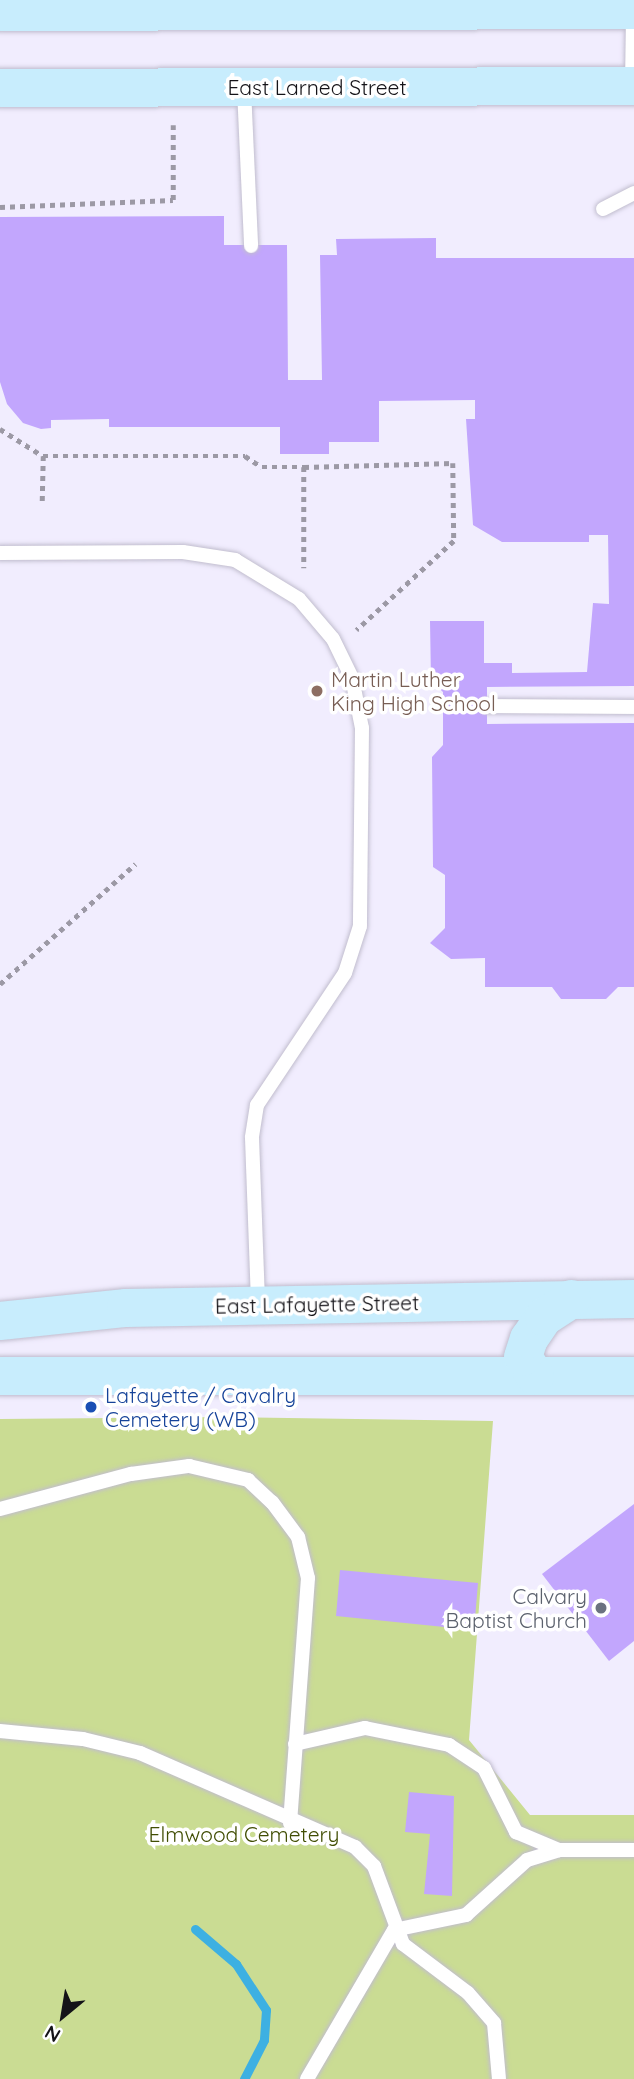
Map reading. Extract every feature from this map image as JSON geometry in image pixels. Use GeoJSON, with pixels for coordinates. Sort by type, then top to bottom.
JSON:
{"type":"FeatureCollection","features":[{"type":"Feature","properties":{"kind":"street"},"geometry":{"type":"LineString","coordinates":[[0,12],[290,5],[633,10]]}},
{"type":"Feature","properties":{"kind":"street","name":"East Larned Street"},"geometry":{"type":"LineString","coordinates":[[0,88],[633,88]]}},
{"type":"Feature","properties":{"kind":"street","name":"East Lafayette Street"},"geometry":{"type":"LineString","coordinates":[[0,1321],[258,1306],[634,1298]]}},
{"type":"Feature","properties":{"kind":"street"},"geometry":{"type":"LineString","coordinates":[[535,1376],[523,1357],[529,1339],[544,1317],[572,1299]]}},
{"type":"Feature","properties":{"kind":"street"},"geometry":{"type":"LineString","coordinates":[[0,1376],[634,1376]]}},
{"type":"Feature","properties":{"kind":"lane"},"geometry":{"type":"LineString","coordinates":[[633,10],[633,88]]}},
{"type":"Feature","properties":{"kind":"lane"},"geometry":{"type":"LineString","coordinates":[[244,87],[250,246]]}},
{"type":"Feature","properties":{"kind":"lane"},"geometry":{"type":"LineString","coordinates":[[603,209],[634,193]]}},
{"type":"Feature","properties":{"kind":"lane"},"geometry":{"type":"LineString","coordinates":[[0,552],[183,552],[235,560],[283,586],[327,631],[352,678],[362,728],[360,926],[330,997],[264,1090],[253,1121],[258,1306]]}},
{"type":"Feature","properties":{"kind":"lane"},"geometry":{"type":"LineString","coordinates":[[487,706],[634,707]]}},
{"type":"Feature","properties":{"kind":"lane"},"geometry":{"type":"LineString","coordinates":[[0,1509],[160,1468],[217,1469],[248,1480],[291,1525],[307,1563],[290,1823]]}},
{"type":"Feature","properties":{"kind":"lane"},"geometry":{"type":"LineString","coordinates":[[295,1744],[365,1728],[449,1745],[484,1768],[516,1832],[559,1850]]}},
{"type":"Feature","properties":{"kind":"lane"},"geometry":{"type":"LineString","coordinates":[[0,1731],[83,1739],[140,1753],[365,1856],[379,1878],[394,1930],[414,1956],[484,2008],[499,2040],[499,2079]]}},
{"type":"Feature","properties":{"kind":"lane"},"geometry":{"type":"LineString","coordinates":[[307,2079],[394,1930],[466,1915],[519,1865],[559,1850],[634,1850]]}},
{"type":"Feature","properties":{"kind":"path"},"geometry":{"type":"LineString","coordinates":[[0,206],[173,200],[173,125]]}},
{"type":"Feature","properties":{"kind":"path"},"geometry":{"type":"LineString","coordinates":[[0,429],[43,456],[245,456],[262,467],[453,463],[454,541],[357,630]]}},
{"type":"Feature","properties":{"kind":"path"},"geometry":{"type":"LineString","coordinates":[[42,501],[43,456]]}},
{"type":"Feature","properties":{"kind":"path"},"geometry":{"type":"LineString","coordinates":[[303,467],[304,568]]}},
{"type":"Feature","properties":{"kind":"path"},"geometry":{"type":"LineString","coordinates":[[0,984],[135,864]]}},
{"type":"Feature","properties":{"kind":"green space","name":"Elmwood Cemetery"},"geometry":{"type":"Polygon","coordinates":[[[225,1417],[493,1421],[469,1740],[530,1815],[634,1815],[634,2079],[0,2079],[0,1419],[225,1417]]]}},
{"type":"Feature","properties":{"kind":"building"},"geometry":{"type":"Polygon","coordinates":[[[224,216],[224,245],[287,245],[288,380],[322,380],[320,255],[337,255],[336,239],[436,238],[436,258],[634,258],[634,686],[487,687],[487,724],[634,723],[634,987],[618,987],[606,999],[561,999],[552,987],[485,987],[485,958],[451,959],[430,943],[445,928],[445,875],[433,867],[432,757],[443,745],[443,692],[431,681],[430,621],[484,621],[484,663],[512,663],[512,673],[587,672],[593,603],[609,604],[608,535],[589,535],[589,542],[502,542],[473,525],[466,419],[475,419],[475,400],[379,401],[379,442],[329,442],[329,454],[280,454],[280,427],[109,427],[109,419],[51,420],[51,428],[41,429],[23,423],[7,404],[0,382],[0,217],[224,216]]]}},
{"type":"Feature","properties":{"kind":"building","name":"Calvary Baptist Church"},"geometry":{"type":"Polygon","coordinates":[[[634,1504],[634,1641],[609,1661],[542,1574],[634,1504]]]}},
{"type":"Feature","properties":{"kind":"building"},"geometry":{"type":"Polygon","coordinates":[[[340,1570],[478,1583],[474,1630],[336,1616],[340,1570]]]}},
{"type":"Feature","properties":{"kind":"building"},"geometry":{"type":"Polygon","coordinates":[[[409,1792],[454,1796],[452,1896],[424,1894],[430,1834],[405,1832],[409,1792]]]}},
{"type":"Feature","properties":{"kind":"waterway"},"geometry":{"type":"LineString","coordinates":[[195,1929],[236,1964],[266,2010],[264,2040],[244,2079]]}},
{"type":"Feature","properties":{"kind":"place","name":"Martin Luther King High School"},"geometry":{"type":"Point","coordinates":[317,691]}},
{"type":"Feature","properties":{"kind":"place","name":"Lafayette / Cavalry Cemetery (WB)"},"geometry":{"type":"Point","coordinates":[91,1407]}},
{"type":"Feature","properties":{"kind":"place","name":"Calvary Baptist Church"},"geometry":{"type":"Point","coordinates":[601,1608]}}]}
